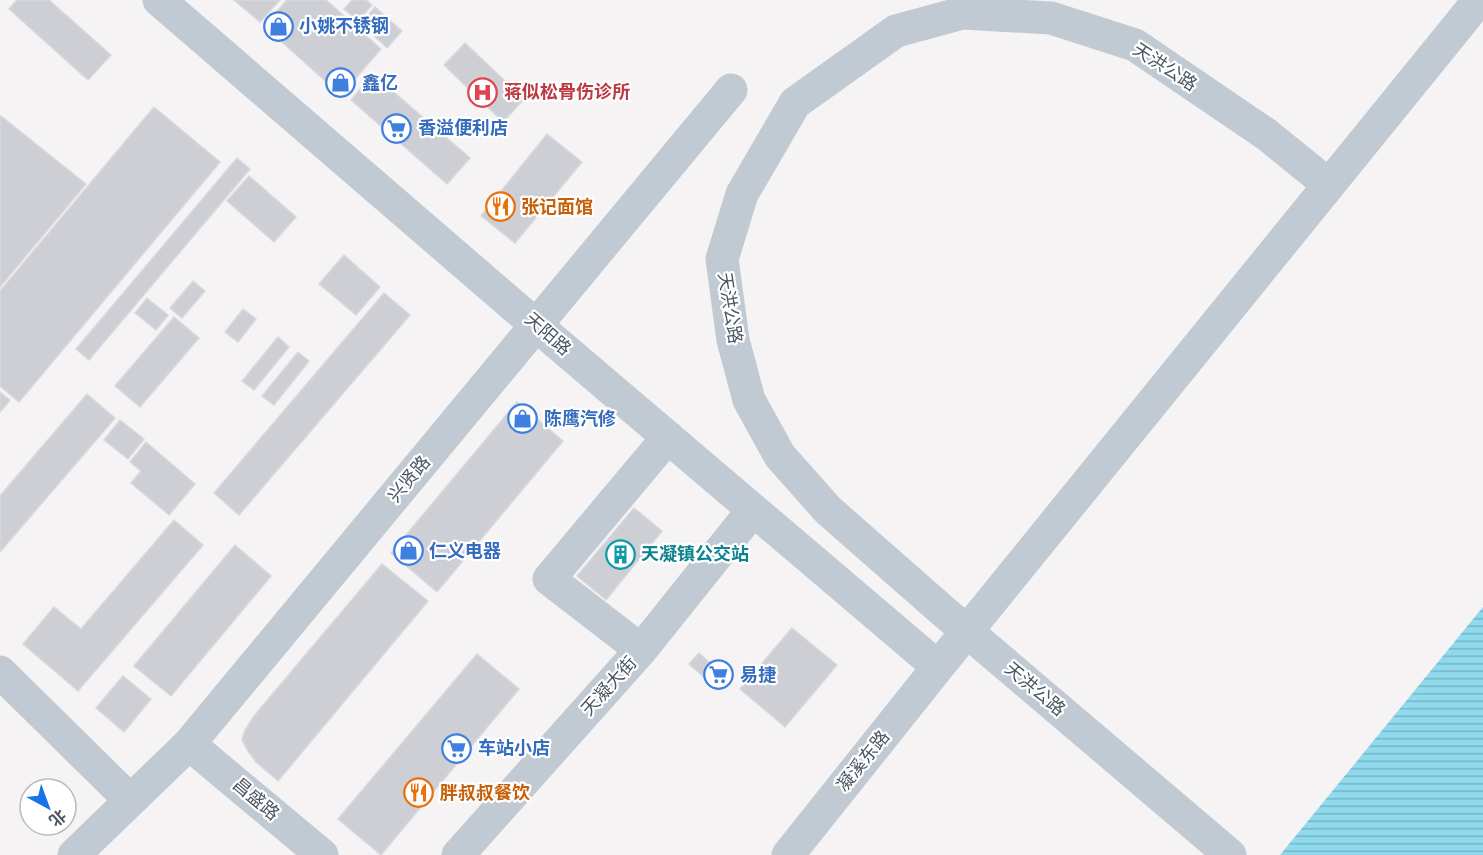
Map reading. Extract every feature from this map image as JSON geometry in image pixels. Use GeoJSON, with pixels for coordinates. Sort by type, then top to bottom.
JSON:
{"type":"FeatureCollection","features":[{"type":"Feature","properties":{"kind":"street","name":"天阳路"},"geometry":{"type":"LineString","coordinates":[[159,0],[938,667]]}},
{"type":"Feature","properties":{"kind":"street","name":"凝溪东路"},"geometry":{"type":"LineString","coordinates":[[788,855],[1479,0]]}},
{"type":"Feature","properties":{"kind":"street","name":"天洪公路"},"geometry":{"type":"LineString","coordinates":[[1230,855],[828,510],[780,456],[749,400],[733,340],[722,259],[741,194],[795,103],[896,31],[962,13],[1051,18],[1135,45],[1266,134],[1329,185]]}},
{"type":"Feature","properties":{"kind":"street","name":"兴贤路"},"geometry":{"type":"LineString","coordinates":[[74,855],[189,744],[731,90]]}},
{"type":"Feature","properties":{"kind":"street"},"geometry":{"type":"LineString","coordinates":[[641,650],[549,579],[668,437]]}},
{"type":"Feature","properties":{"kind":"street","name":"天凝大街"},"geometry":{"type":"LineString","coordinates":[[458,855],[641,650],[753,510]]}},
{"type":"Feature","properties":{"kind":"street"},"geometry":{"type":"LineString","coordinates":[[0,672],[130,800]]}},
{"type":"Feature","properties":{"kind":"street","name":"昌盛路"},"geometry":{"type":"LineString","coordinates":[[189,744],[322,855]]}},
{"type":"Feature","properties":{"kind":"water"},"geometry":{"type":"Polygon","coordinates":[[[1483,607],[1483,855],[1280,855],[1483,607]]]}},
{"type":"Feature","properties":{"kind":"building"},"geometry":{"type":"Polygon","coordinates":[[[17,0],[49,0],[111,55],[88,80],[9,9],[17,0]]]}},
{"type":"Feature","properties":{"kind":"building"},"geometry":{"type":"Polygon","coordinates":[[[234,0],[280,0],[260,22],[234,0]]]}},
{"type":"Feature","properties":{"kind":"building"},"geometry":{"type":"Polygon","coordinates":[[[287,0],[326,0],[381,49],[341,95],[264,26],[287,0]]]}},
{"type":"Feature","properties":{"kind":"building"},"geometry":{"type":"Polygon","coordinates":[[[352,0],[366,0],[372,5],[358,21],[344,9],[352,0]]]}},
{"type":"Feature","properties":{"kind":"building"},"geometry":{"type":"Polygon","coordinates":[[[375,7],[402,31],[387,48],[361,24],[375,7]]]}},
{"type":"Feature","properties":{"kind":"building"},"geometry":{"type":"Polygon","coordinates":[[[465,43],[524,99],[503,122],[444,65],[465,43]]]}},
{"type":"Feature","properties":{"kind":"building"},"geometry":{"type":"Polygon","coordinates":[[[373,74],[470,158],[447,184],[351,100],[373,74]]]}},
{"type":"Feature","properties":{"kind":"building"},"geometry":{"type":"Polygon","coordinates":[[[154,107],[220,162],[19,402],[0,386],[0,291],[154,107]]]}},
{"type":"Feature","properties":{"kind":"building"},"geometry":{"type":"Polygon","coordinates":[[[0,117],[86,184],[0,287],[0,117]]]}},
{"type":"Feature","properties":{"kind":"building"},"geometry":{"type":"Polygon","coordinates":[[[547,134],[582,162],[515,243],[481,216],[547,134]]]}},
{"type":"Feature","properties":{"kind":"building"},"geometry":{"type":"Polygon","coordinates":[[[237,158],[250,169],[89,360],[76,349],[237,158]]]}},
{"type":"Feature","properties":{"kind":"building"},"geometry":{"type":"Polygon","coordinates":[[[249,176],[296,217],[274,242],[227,201],[249,176]]]}},
{"type":"Feature","properties":{"kind":"building"},"geometry":{"type":"Polygon","coordinates":[[[344,255],[380,287],[356,315],[319,284],[344,255]]]}},
{"type":"Feature","properties":{"kind":"building"},"geometry":{"type":"Polygon","coordinates":[[[193,281],[205,291],[182,318],[170,308],[193,281]]]}},
{"type":"Feature","properties":{"kind":"building"},"geometry":{"type":"Polygon","coordinates":[[[384,293],[410,315],[239,515],[214,493],[384,293]]]}},
{"type":"Feature","properties":{"kind":"building"},"geometry":{"type":"Polygon","coordinates":[[[147,298],[168,315],[156,330],[135,313],[147,298]]]}},
{"type":"Feature","properties":{"kind":"building"},"geometry":{"type":"Polygon","coordinates":[[[243,309],[256,319],[238,342],[225,332],[243,309]]]}},
{"type":"Feature","properties":{"kind":"building"},"geometry":{"type":"Polygon","coordinates":[[[174,317],[199,338],[140,407],[115,386],[174,317]]]}},
{"type":"Feature","properties":{"kind":"building"},"geometry":{"type":"Polygon","coordinates":[[[278,337],[289,347],[254,390],[242,381],[278,337]]]}},
{"type":"Feature","properties":{"kind":"building"},"geometry":{"type":"Polygon","coordinates":[[[298,352],[309,361],[274,405],[262,396],[298,352]]]}},
{"type":"Feature","properties":{"kind":"building"},"geometry":{"type":"Polygon","coordinates":[[[0,392],[10,400],[0,412],[0,392]]]}},
{"type":"Feature","properties":{"kind":"building"},"geometry":{"type":"Polygon","coordinates":[[[87,394],[115,418],[0,552],[0,496],[87,394]]]}},
{"type":"Feature","properties":{"kind":"building"},"geometry":{"type":"Polygon","coordinates":[[[517,402],[563,441],[437,592],[391,553],[517,402]]]}},
{"type":"Feature","properties":{"kind":"building"},"geometry":{"type":"Polygon","coordinates":[[[120,420],[144,439],[128,459],[104,440],[120,420]]]}},
{"type":"Feature","properties":{"kind":"building"},"geometry":{"type":"Polygon","coordinates":[[[146,442],[195,484],[169,515],[131,483],[141,471],[130,462],[146,442]]]}},
{"type":"Feature","properties":{"kind":"building","name":"天凝镇公交站"},"geometry":{"type":"Polygon","coordinates":[[[634,508],[662,531],[606,600],[577,576],[634,508]]]}},
{"type":"Feature","properties":{"kind":"building"},"geometry":{"type":"Polygon","coordinates":[[[174,520],[203,545],[78,691],[23,644],[54,607],[81,629],[174,520]]]}},
{"type":"Feature","properties":{"kind":"building"},"geometry":{"type":"Polygon","coordinates":[[[235,545],[271,576],[171,696],[134,666],[235,545]]]}},
{"type":"Feature","properties":{"kind":"building"},"geometry":{"type":"Polygon","coordinates":[[[382,564],[428,601],[278,781],[256,762],[248,751],[242,740],[245,730],[254,716],[382,564]]]}},
{"type":"Feature","properties":{"kind":"building"},"geometry":{"type":"Polygon","coordinates":[[[792,628],[837,665],[785,727],[740,689],[792,628]]]}},
{"type":"Feature","properties":{"kind":"building"},"geometry":{"type":"Polygon","coordinates":[[[699,653],[727,678],[717,689],[689,664],[699,653]]]}},
{"type":"Feature","properties":{"kind":"building"},"geometry":{"type":"Polygon","coordinates":[[[477,654],[519,689],[381,855],[338,819],[477,654]]]}},
{"type":"Feature","properties":{"kind":"building"},"geometry":{"type":"Polygon","coordinates":[[[123,676],[151,699],[124,732],[96,708],[123,676]]]}},
{"type":"Feature","properties":{"kind":"place","name":"小姚不锈钢"},"geometry":{"type":"Point","coordinates":[278,26]}},
{"type":"Feature","properties":{"kind":"place","name":"鑫亿"},"geometry":{"type":"Point","coordinates":[341,83]}},
{"type":"Feature","properties":{"kind":"place","name":"蒋似松骨伤诊所"},"geometry":{"type":"Point","coordinates":[483,92]}},
{"type":"Feature","properties":{"kind":"place","name":"香溢便利店"},"geometry":{"type":"Point","coordinates":[397,128]}},
{"type":"Feature","properties":{"kind":"place","name":"张记面馆"},"geometry":{"type":"Point","coordinates":[500,207]}},
{"type":"Feature","properties":{"kind":"place","name":"陈鹰汽修"},"geometry":{"type":"Point","coordinates":[523,419]}},
{"type":"Feature","properties":{"kind":"place","name":"仁义电器"},"geometry":{"type":"Point","coordinates":[408,551]}},
{"type":"Feature","properties":{"kind":"place","name":"天凝镇公交站"},"geometry":{"type":"Point","coordinates":[620,554]}},
{"type":"Feature","properties":{"kind":"place","name":"易捷"},"geometry":{"type":"Point","coordinates":[719,675]}},
{"type":"Feature","properties":{"kind":"place","name":"车站小店"},"geometry":{"type":"Point","coordinates":[457,748]}},
{"type":"Feature","properties":{"kind":"place","name":"胖叔叔餐饮"},"geometry":{"type":"Point","coordinates":[419,793]}}]}
